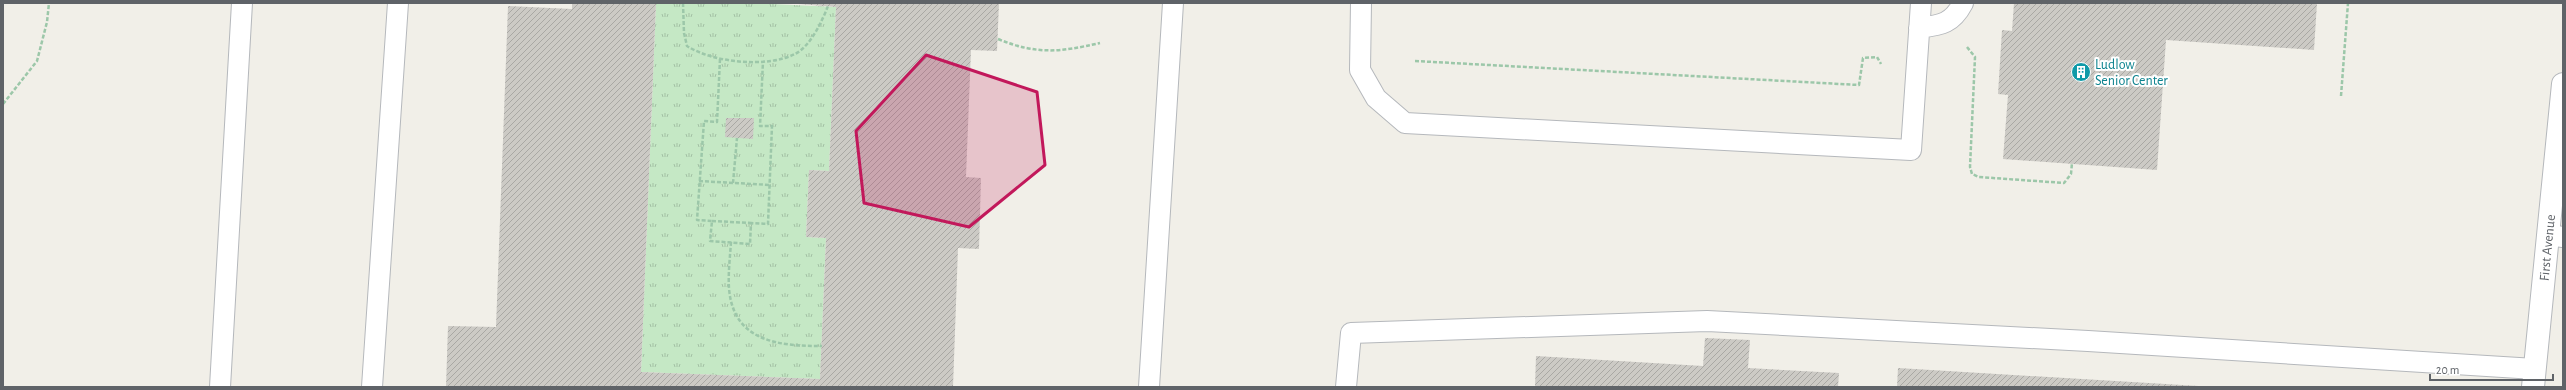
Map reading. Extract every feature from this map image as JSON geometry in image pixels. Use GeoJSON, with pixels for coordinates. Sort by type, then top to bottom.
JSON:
{"type":"FeatureCollection","features":[{"type":"Feature","properties":{"kind":"street","name":"First Avenue"},"geometry":{"type":"LineString","coordinates":[[2534,378],[2556,236],[2563,84]]}},
{"type":"Feature","properties":{"kind":"lane"},"geometry":{"type":"LineString","coordinates":[[220,387],[242,3]]}},
{"type":"Feature","properties":{"kind":"lane"},"geometry":{"type":"LineString","coordinates":[[372,387],[398,3]]}},
{"type":"Feature","properties":{"kind":"lane"},"geometry":{"type":"LineString","coordinates":[[1149,387],[1173,3]]}},
{"type":"Feature","properties":{"kind":"lane"},"geometry":{"type":"LineString","coordinates":[[1361,3],[1360,70],[1376,98],[1405,123],[1912,150],[1921,3]]}},
{"type":"Feature","properties":{"kind":"lane"},"geometry":{"type":"LineString","coordinates":[[1919,28],[1943,25],[1958,13],[1963,3]]}},
{"type":"Feature","properties":{"kind":"lane"},"geometry":{"type":"LineString","coordinates":[[1346,387],[1351,333],[1706,321],[2088,341],[2534,378]]}},
{"type":"Feature","properties":{"kind":"path"},"geometry":{"type":"LineString","coordinates":[[3,104],[37,61],[47,22],[48,3]]}},
{"type":"Feature","properties":{"kind":"path"},"geometry":{"type":"LineString","coordinates":[[684,3],[684,33],[688,46],[696,52],[720,59],[763,61],[796,54],[803,48],[823,20],[828,6]]}},
{"type":"Feature","properties":{"kind":"path"},"geometry":{"type":"LineString","coordinates":[[2341,96],[2348,3]]}},
{"type":"Feature","properties":{"kind":"path"},"geometry":{"type":"LineString","coordinates":[[998,39],[1016,46],[1047,52],[1069,50],[1100,43]]}},
{"type":"Feature","properties":{"kind":"path"},"geometry":{"type":"LineString","coordinates":[[1964,44],[1975,57],[1970,167],[1972,174],[1979,177],[2064,183],[2071,174],[2072,163]]}},
{"type":"Feature","properties":{"kind":"path"},"geometry":{"type":"LineString","coordinates":[[1415,61],[1860,85],[1862,58],[1877,57],[1881,64]]}},
{"type":"Feature","properties":{"kind":"path"},"geometry":{"type":"LineString","coordinates":[[720,59],[716,122],[704,121],[697,220],[768,224],[772,126],[760,126],[763,61]]}},
{"type":"Feature","properties":{"kind":"path"},"geometry":{"type":"LineString","coordinates":[[733,183],[737,138]]}},
{"type":"Feature","properties":{"kind":"path"},"geometry":{"type":"LineString","coordinates":[[699,181],[770,185]]}},
{"type":"Feature","properties":{"kind":"path"},"geometry":{"type":"LineString","coordinates":[[712,221],[710,241],[750,244],[751,223]]}},
{"type":"Feature","properties":{"kind":"path"},"geometry":{"type":"LineString","coordinates":[[731,242],[729,288],[732,304],[742,322],[766,342],[784,346],[822,346]]}},
{"type":"Feature","properties":{"kind":"highlighted area"},"geometry":{"type":"Polygon","coordinates":[[[926,55],[1037,92],[1045,165],[969,227],[864,203],[856,131],[926,55]]]}},
{"type":"Feature","properties":{"kind":"green space"},"geometry":{"type":"Polygon","coordinates":[[[656,3],[752,3],[836,7],[829,171],[809,170],[806,237],[826,238],[820,379],[641,372],[656,3]]]}},
{"type":"Feature","properties":{"kind":"building"},"geometry":{"type":"Polygon","coordinates":[[[572,3],[656,3],[641,372],[820,379],[826,238],[806,237],[809,170],[829,171],[836,7],[786,3],[999,3],[997,51],[971,50],[966,177],[981,178],[979,249],[958,248],[953,387],[446,387],[448,326],[496,327],[508,6],[572,9],[572,3]]]}},
{"type":"Feature","properties":{"kind":"building","name":"Ludlow Senior Center"},"geometry":{"type":"Polygon","coordinates":[[[2014,3],[2317,3],[2314,50],[2166,40],[2157,170],[2003,159],[2008,95],[1998,94],[2002,30],[2012,31],[2014,3]]]}},
{"type":"Feature","properties":{"kind":"building"},"geometry":{"type":"Polygon","coordinates":[[[726,118],[754,118],[753,139],[725,137],[726,118]]]}},
{"type":"Feature","properties":{"kind":"building"},"geometry":{"type":"Polygon","coordinates":[[[1705,338],[1750,340],[1748,368],[1839,373],[1838,387],[1535,387],[1536,356],[1703,366],[1705,338]]]}},
{"type":"Feature","properties":{"kind":"building"},"geometry":{"type":"Polygon","coordinates":[[[1898,368],[2199,386],[2199,387],[1897,387],[1898,368]]]}},
{"type":"Feature","properties":{"kind":"place","name":"Ludlow Senior Center"},"geometry":{"type":"Point","coordinates":[2081,72]}}]}
